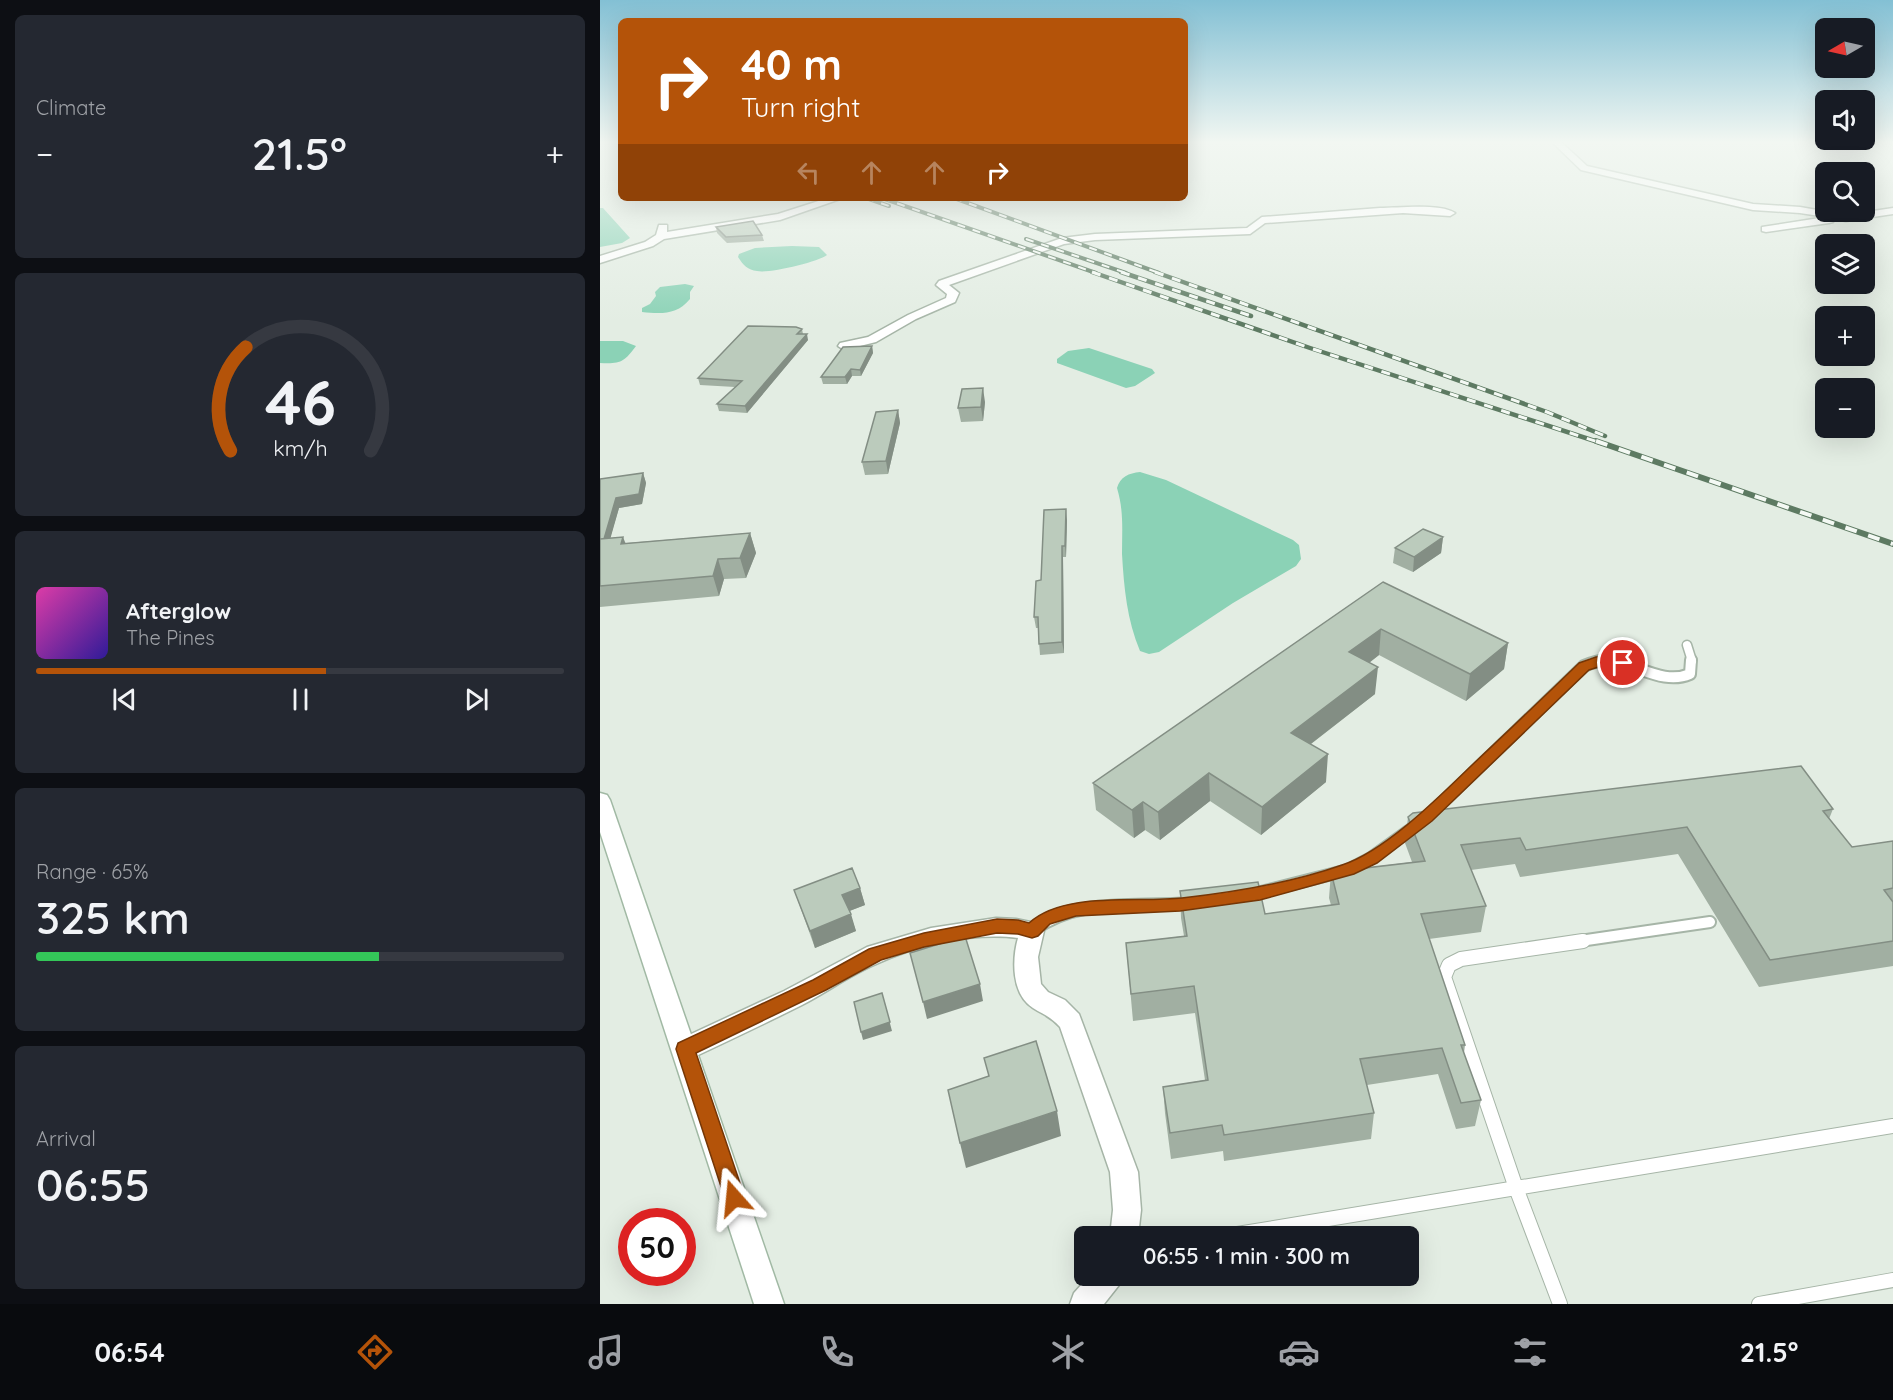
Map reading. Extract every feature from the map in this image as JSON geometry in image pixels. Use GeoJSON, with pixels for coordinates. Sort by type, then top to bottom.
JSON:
{"type":"FeatureCollection","features":[{"type":"Feature","properties":{"kind":"street"},"geometry":{"type":"LineString","coordinates":[[600,260],[649,244],[662,231],[780,217],[826,202]]}},
{"type":"Feature","properties":{"kind":"street"},"geometry":{"type":"LineString","coordinates":[[1731,202],[1753,207],[1815,213]]}},
{"type":"Feature","properties":{"kind":"street"},"geometry":{"type":"LineString","coordinates":[[844,346],[860,345],[875,340],[914,316],[951,300],[953,293],[942,285],[943,283],[1062,241],[1095,237],[1250,231],[1262,220],[1304,219],[1334,214],[1430,211],[1450,213]]}},
{"type":"Feature","properties":{"kind":"street"},"geometry":{"type":"LineString","coordinates":[[1875,214],[1893,211]]}},
{"type":"Feature","properties":{"kind":"street"},"geometry":{"type":"LineString","coordinates":[[1766,229],[1817,222]]}},
{"type":"Feature","properties":{"kind":"street"},"geometry":{"type":"LineString","coordinates":[[600,800],[769,1304]]}},
{"type":"Feature","properties":{"kind":"street"},"geometry":{"type":"LineString","coordinates":[[685,1049],[820,985],[876,954],[958,932],[997,926],[1018,927],[1032,931],[1025,953],[1029,983],[1040,1000],[1056,1007],[1070,1021],[1124,1172],[1127,1210],[1125,1226]]}},
{"type":"Feature","properties":{"kind":"street"},"geometry":{"type":"LineString","coordinates":[[1085,1304],[1100,1286]]}},
{"type":"Feature","properties":{"kind":"lane"},"geometry":{"type":"LineString","coordinates":[[1238,897],[1308,882],[1348,870],[1371,858],[1427,817],[1584,666],[1608,660],[1664,678],[1675,678],[1686,675],[1693,668],[1694,660],[1687,645]]}},
{"type":"Feature","properties":{"kind":"lane"},"geometry":{"type":"LineString","coordinates":[[1032,931],[1044,920],[1076,909],[1203,902]]}},
{"type":"Feature","properties":{"kind":"lane"},"geometry":{"type":"LineString","coordinates":[[1560,1304],[1516,1188],[1444,977],[1449,965],[1461,959],[1710,922]]}},
{"type":"Feature","properties":{"kind":"lane"},"geometry":{"type":"LineString","coordinates":[[1286,1226],[1893,1126]]}},
{"type":"Feature","properties":{"kind":"lane"},"geometry":{"type":"LineString","coordinates":[[1759,1304],[1893,1280]]}},
{"type":"Feature","properties":{"kind":"shaded area"},"geometry":{"type":"Polygon","coordinates":[[[600,208],[603,208],[630,238],[622,243],[600,247],[600,208]]]}},
{"type":"Feature","properties":{"kind":"shaded area"},"geometry":{"type":"Polygon","coordinates":[[[819,247],[827,255],[804,264],[763,271],[748,268],[738,257],[739,254],[755,248],[819,247]]]}},
{"type":"Feature","properties":{"kind":"shaded area"},"geometry":{"type":"Polygon","coordinates":[[[685,284],[694,286],[690,292],[690,299],[680,308],[662,313],[642,312],[642,308],[650,304],[660,287],[685,284]]]}},
{"type":"Feature","properties":{"kind":"shaded area"},"geometry":{"type":"Polygon","coordinates":[[[600,341],[623,341],[636,346],[621,361],[600,363],[600,341]]]}},
{"type":"Feature","properties":{"kind":"shaded area"},"geometry":{"type":"Polygon","coordinates":[[[1089,348],[1152,369],[1155,373],[1135,386],[1126,388],[1057,363],[1057,359],[1068,351],[1089,348]]]}},
{"type":"Feature","properties":{"kind":"shaded area"},"geometry":{"type":"Polygon","coordinates":[[[1140,472],[1166,480],[1293,540],[1299,545],[1301,559],[1296,566],[1233,603],[1159,652],[1149,654],[1140,651],[1129,616],[1125,591],[1122,513],[1117,488],[1126,476],[1140,472]]]}},
{"type":"Feature","properties":{"kind":"building"},"geometry":{"type":"Polygon","coordinates":[[[753,221],[762,235],[726,237],[716,227],[753,221]]]}},
{"type":"Feature","properties":{"kind":"building"},"geometry":{"type":"Polygon","coordinates":[[[748,326],[796,327],[802,329],[797,334],[807,334],[745,406],[717,404],[742,381],[698,378],[748,326]]]}},
{"type":"Feature","properties":{"kind":"building"},"geometry":{"type":"Polygon","coordinates":[[[872,346],[860,370],[851,369],[845,377],[821,377],[843,347],[872,346]]]}},
{"type":"Feature","properties":{"kind":"building"},"geometry":{"type":"Polygon","coordinates":[[[983,388],[981,407],[958,408],[962,389],[983,388]]]}},
{"type":"Feature","properties":{"kind":"building"},"geometry":{"type":"Polygon","coordinates":[[[898,410],[886,461],[862,462],[876,412],[898,410]]]}},
{"type":"Feature","properties":{"kind":"building"},"geometry":{"type":"Polygon","coordinates":[[[643,473],[639,494],[616,498],[604,539],[600,539],[600,479],[643,473]]]}},
{"type":"Feature","properties":{"kind":"building"},"geometry":{"type":"Polygon","coordinates":[[[1066,509],[1065,546],[1062,546],[1062,642],[1039,644],[1038,617],[1034,617],[1036,581],[1041,580],[1044,510],[1066,509]]]}},
{"type":"Feature","properties":{"kind":"building"},"geometry":{"type":"Polygon","coordinates":[[[1423,529],[1443,537],[1414,557],[1395,548],[1423,529]]]}},
{"type":"Feature","properties":{"kind":"building"},"geometry":{"type":"Polygon","coordinates":[[[750,533],[740,558],[718,559],[713,576],[600,586],[600,539],[623,537],[621,544],[750,533]]]}},
{"type":"Feature","properties":{"kind":"building"},"geometry":{"type":"Polygon","coordinates":[[[1383,582],[1508,643],[1470,674],[1381,629],[1349,652],[1378,667],[1291,733],[1328,754],[1262,807],[1209,773],[1158,812],[1143,802],[1132,810],[1093,783],[1383,582]]]}},
{"type":"Feature","properties":{"kind":"building"},"geometry":{"type":"Polygon","coordinates":[[[1801,766],[1833,809],[1823,811],[1852,847],[1893,841],[1893,888],[1884,890],[1893,902],[1893,941],[1770,960],[1687,827],[1526,850],[1520,838],[1461,845],[1486,906],[1421,914],[1465,1045],[1461,1045],[1481,1100],[1461,1103],[1442,1048],[1360,1059],[1374,1113],[1224,1135],[1222,1125],[1170,1133],[1163,1087],[1208,1080],[1194,986],[1131,994],[1126,943],[1187,936],[1180,891],[1258,882],[1265,914],[1339,904],[1331,872],[1425,861],[1408,817],[1413,813],[1801,766]]]}},
{"type":"Feature","properties":{"kind":"building"},"geometry":{"type":"Polygon","coordinates":[[[852,868],[860,888],[842,895],[851,914],[810,931],[794,890],[852,868]]]}},
{"type":"Feature","properties":{"kind":"building"},"geometry":{"type":"Polygon","coordinates":[[[965,936],[980,984],[923,1002],[910,953],[965,936]]]}},
{"type":"Feature","properties":{"kind":"building"},"geometry":{"type":"Polygon","coordinates":[[[882,993],[890,1022],[861,1032],[854,1002],[882,993]]]}},
{"type":"Feature","properties":{"kind":"building"},"geometry":{"type":"Polygon","coordinates":[[[1036,1041],[1057,1111],[960,1143],[948,1090],[989,1076],[984,1058],[1036,1041]]]}},
{"type":"Feature","properties":{"kind":"railway"},"geometry":{"type":"LineString","coordinates":[[877,202],[889,206]]}},
{"type":"Feature","properties":{"kind":"railway"},"geometry":{"type":"LineString","coordinates":[[893,202],[1096,273]]}},
{"type":"Feature","properties":{"kind":"railway"},"geometry":{"type":"LineString","coordinates":[[965,202],[1159,273]]}},
{"type":"Feature","properties":{"kind":"railway"},"geometry":{"type":"LineString","coordinates":[[1026,239],[1126,273]]}},
{"type":"Feature","properties":{"kind":"railway"},"geometry":{"type":"LineString","coordinates":[[1092,272],[1310,348],[1601,443]]}},
{"type":"Feature","properties":{"kind":"railway"},"geometry":{"type":"LineString","coordinates":[[1121,272],[1251,316]]}},
{"type":"Feature","properties":{"kind":"railway"},"geometry":{"type":"LineString","coordinates":[[1155,272],[1547,412],[1605,436]]}},
{"type":"Feature","properties":{"kind":"railway"},"geometry":{"type":"LineString","coordinates":[[1596,441],[1893,544]]}},
{"type":"Feature","properties":{"kind":"route"},"geometry":{"type":"LineString","coordinates":[[734,1198],[685,1049],[786,1002],[876,954],[924,940],[997,926],[1018,927],[1032,931],[1044,920],[1076,909],[1180,905],[1260,893],[1348,870],[1371,858],[1427,817],[1584,666],[1608,660],[1623,663]]}}]}
